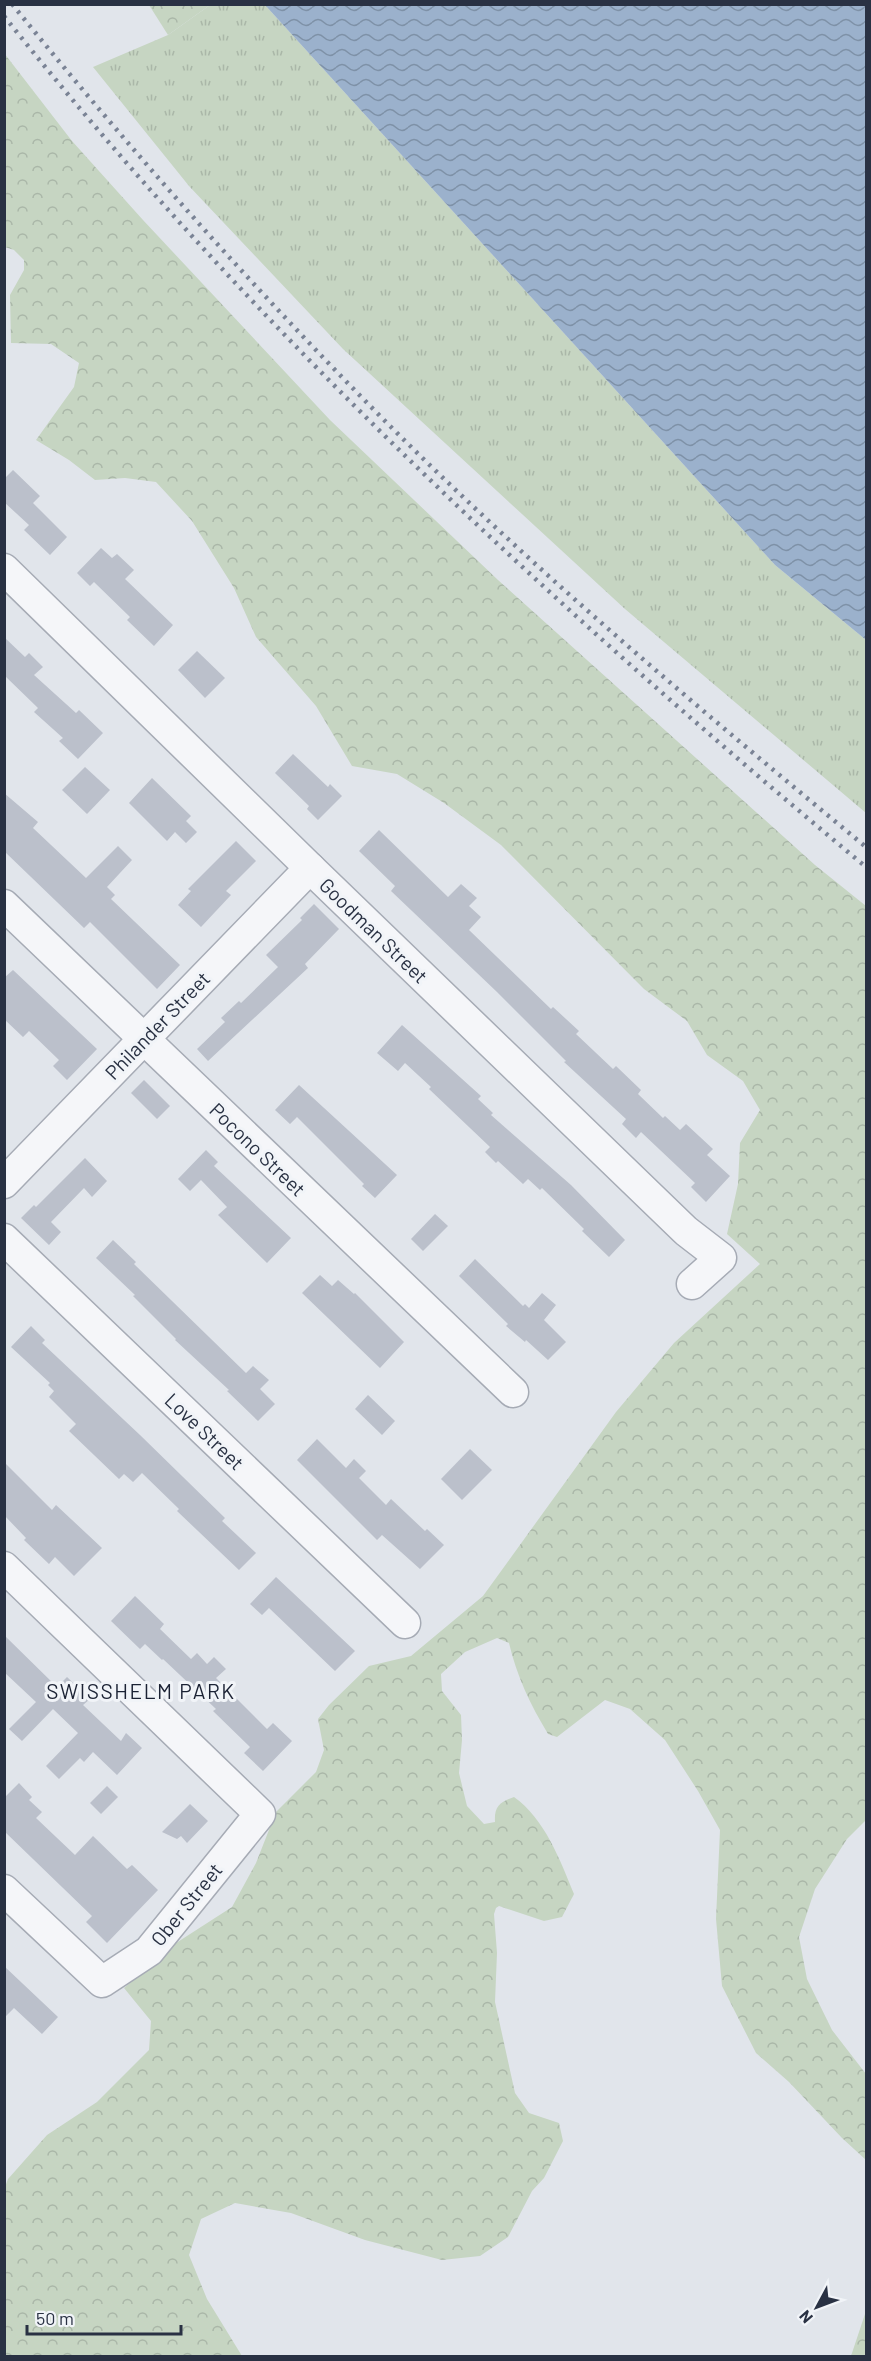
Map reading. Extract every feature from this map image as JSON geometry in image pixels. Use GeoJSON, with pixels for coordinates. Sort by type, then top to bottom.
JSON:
{"type":"FeatureCollection","features":[{"type":"Feature","properties":{"kind":"street","name":"Goodman Street"},"geometry":{"type":"LineString","coordinates":[[4,569],[678,1223],[721,1258],[692,1284]]}},
{"type":"Feature","properties":{"kind":"street","name":"Philander Street"},"geometry":{"type":"LineString","coordinates":[[4,1183],[310,868]]}},
{"type":"Feature","properties":{"kind":"street","name":"Pocono Street"},"geometry":{"type":"LineString","coordinates":[[4,906],[513,1392]]}},
{"type":"Feature","properties":{"kind":"street","name":"Love Street"},"geometry":{"type":"LineString","coordinates":[[4,1239],[405,1623]]}},
{"type":"Feature","properties":{"kind":"street","name":"Ober Street"},"geometry":{"type":"LineString","coordinates":[[4,1567],[260,1814],[148,1951],[102,1982],[4,1890]]}},
{"type":"Feature","properties":{"kind":"green space"},"geometry":{"type":"Polygon","coordinates":[[[149,5],[210,5],[168,35],[149,5]]]}},
{"type":"Feature","properties":{"kind":"green space"},"geometry":{"type":"Polygon","coordinates":[[[210,5],[265,5],[775,565],[866,640],[866,813],[625,609],[343,349],[189,186],[93,67],[168,35],[210,5]]]}},
{"type":"Feature","properties":{"kind":"green space"},"geometry":{"type":"Polygon","coordinates":[[[4,53],[72,141],[330,420],[498,580],[815,865],[866,906],[866,1820],[847,1839],[815,1889],[799,1937],[807,1979],[832,2030],[866,2074],[866,2160],[789,2082],[756,2053],[722,1986],[716,1919],[720,1830],[665,1740],[630,1709],[605,1700],[557,1737],[548,1734],[525,1690],[509,1643],[497,1638],[465,1652],[441,1674],[442,1691],[461,1715],[462,1740],[459,1773],[467,1806],[484,1824],[495,1822],[499,1805],[514,1797],[525,1806],[543,1828],[574,1894],[562,1917],[544,1921],[499,1906],[494,1914],[497,1953],[495,2002],[515,2093],[529,2113],[559,2123],[563,2141],[544,2178],[532,2191],[508,2237],[480,2256],[442,2260],[365,2240],[291,2213],[235,2203],[201,2219],[189,2255],[207,2299],[242,2356],[5,2356],[5,2187],[8,2179],[47,2135],[97,2102],[149,2050],[151,2021],[124,1988],[173,1945],[232,1907],[256,1863],[276,1812],[316,1772],[324,1750],[318,1719],[329,1705],[369,1666],[411,1656],[483,1596],[616,1412],[674,1343],[760,1264],[727,1234],[738,1184],[740,1143],[760,1110],[743,1081],[707,1055],[687,1021],[644,989],[501,845],[444,803],[397,774],[352,766],[316,706],[256,637],[234,588],[192,521],[156,482],[125,478],[95,480],[69,460],[36,440],[74,387],[79,363],[51,344],[11,343],[10,295],[24,270],[24,260],[14,250],[5,247],[4,53]]]}},
{"type":"Feature","properties":{"kind":"green space"},"geometry":{"type":"Polygon","coordinates":[[[866,2311],[866,2356],[851,2356],[866,2311]]]}},
{"type":"Feature","properties":{"kind":"water"},"geometry":{"type":"Polygon","coordinates":[[[265,5],[866,5],[866,640],[775,565],[265,5]]]}},
{"type":"Feature","properties":{"kind":"building"},"geometry":{"type":"Polygon","coordinates":[[[13,470],[40,496],[33,503],[67,537],[50,555],[24,530],[29,525],[4,502],[4,479],[13,470]]]}},
{"type":"Feature","properties":{"kind":"building"},"geometry":{"type":"Polygon","coordinates":[[[101,548],[112,558],[117,554],[134,570],[125,579],[173,625],[154,646],[127,620],[130,617],[94,582],[90,586],[77,573],[101,548]]]}},
{"type":"Feature","properties":{"kind":"building"},"geometry":{"type":"Polygon","coordinates":[[[4,637],[25,657],[29,653],[43,667],[34,675],[76,713],[79,710],[103,733],[78,759],[59,741],[63,738],[34,712],[38,708],[4,675],[4,637]]]}},
{"type":"Feature","properties":{"kind":"building"},"geometry":{"type":"Polygon","coordinates":[[[197,651],[225,678],[205,698],[178,670],[197,651]]]}},
{"type":"Feature","properties":{"kind":"building"},"geometry":{"type":"Polygon","coordinates":[[[293,754],[328,787],[330,784],[342,796],[318,820],[307,809],[309,806],[275,773],[293,754]]]}},
{"type":"Feature","properties":{"kind":"building"},"geometry":{"type":"Polygon","coordinates":[[[85,767],[110,790],[87,814],[62,790],[85,767]]]}},
{"type":"Feature","properties":{"kind":"building"},"geometry":{"type":"Polygon","coordinates":[[[152,778],[191,816],[186,821],[197,832],[186,843],[175,832],[167,841],[129,803],[152,778]]]}},
{"type":"Feature","properties":{"kind":"building"},"geometry":{"type":"Polygon","coordinates":[[[4,793],[38,822],[33,828],[86,878],[118,846],[132,860],[107,887],[115,895],[111,899],[180,965],[157,989],[90,922],[84,928],[4,851],[4,793]]]}},
{"type":"Feature","properties":{"kind":"building"},"geometry":{"type":"Polygon","coordinates":[[[379,830],[448,897],[461,884],[477,898],[469,906],[481,917],[469,930],[551,1009],[553,1007],[579,1031],[576,1034],[613,1069],[616,1066],[641,1090],[638,1094],[663,1118],[665,1116],[680,1130],[686,1124],[713,1149],[707,1155],[730,1176],[706,1202],[691,1187],[695,1183],[641,1132],[636,1138],[622,1124],[626,1119],[564,1062],[566,1061],[497,992],[391,891],[395,886],[359,851],[379,830]]]}},
{"type":"Feature","properties":{"kind":"building"},"geometry":{"type":"Polygon","coordinates":[[[236,841],[256,861],[226,891],[231,895],[201,927],[178,905],[191,891],[188,889],[236,841]]]}},
{"type":"Feature","properties":{"kind":"building"},"geometry":{"type":"Polygon","coordinates":[[[314,904],[339,929],[305,964],[308,968],[208,1061],[197,1049],[225,1022],[221,1018],[239,1001],[241,1003],[278,967],[266,955],[302,920],[300,918],[314,904]]]}},
{"type":"Feature","properties":{"kind":"building"},"geometry":{"type":"Polygon","coordinates":[[[13,970],[97,1049],[67,1080],[53,1066],[59,1060],[29,1031],[23,1037],[4,1019],[4,978],[13,970]]]}},
{"type":"Feature","properties":{"kind":"building"},"geometry":{"type":"Polygon","coordinates":[[[402,1025],[481,1096],[478,1099],[493,1113],[491,1115],[571,1185],[625,1240],[609,1257],[542,1188],[540,1190],[528,1179],[523,1184],[498,1161],[496,1163],[485,1152],[490,1147],[405,1063],[398,1071],[377,1053],[402,1025]]]}},
{"type":"Feature","properties":{"kind":"building"},"geometry":{"type":"Polygon","coordinates":[[[144,1080],[170,1106],[157,1119],[131,1093],[144,1080]]]}},
{"type":"Feature","properties":{"kind":"building"},"geometry":{"type":"Polygon","coordinates":[[[299,1085],[397,1175],[375,1198],[297,1117],[290,1124],[275,1110],[299,1085]]]}},
{"type":"Feature","properties":{"kind":"building"},"geometry":{"type":"Polygon","coordinates":[[[206,1150],[218,1162],[214,1166],[291,1238],[267,1263],[218,1215],[227,1207],[201,1180],[190,1191],[178,1179],[206,1150]]]}},
{"type":"Feature","properties":{"kind":"building"},"geometry":{"type":"Polygon","coordinates":[[[85,1158],[107,1181],[92,1197],[84,1188],[51,1222],[61,1232],[49,1245],[21,1218],[34,1205],[36,1207],[85,1158]]]}},
{"type":"Feature","properties":{"kind":"building"},"geometry":{"type":"Polygon","coordinates":[[[435,1214],[448,1226],[423,1251],[411,1239],[435,1214]]]}},
{"type":"Feature","properties":{"kind":"building"},"geometry":{"type":"Polygon","coordinates":[[[113,1240],[136,1262],[134,1264],[246,1373],[253,1366],[269,1380],[260,1389],[275,1404],[258,1421],[96,1258],[113,1240]]]}},
{"type":"Feature","properties":{"kind":"building"},"geometry":{"type":"Polygon","coordinates":[[[475,1259],[523,1306],[525,1304],[529,1308],[542,1293],[556,1305],[544,1320],[566,1342],[548,1360],[506,1326],[508,1324],[459,1276],[475,1259]]]}},
{"type":"Feature","properties":{"kind":"building"},"geometry":{"type":"Polygon","coordinates":[[[320,1275],[332,1286],[338,1280],[355,1293],[404,1342],[380,1368],[302,1293],[320,1275]]]}},
{"type":"Feature","properties":{"kind":"building"},"geometry":{"type":"Polygon","coordinates":[[[31,1326],[45,1340],[42,1343],[225,1518],[222,1521],[256,1553],[239,1570],[177,1511],[179,1509],[142,1473],[133,1482],[124,1474],[119,1479],[69,1431],[76,1424],[49,1397],[54,1391],[48,1385],[50,1383],[11,1347],[31,1326]]]}},
{"type":"Feature","properties":{"kind":"building"},"geometry":{"type":"Polygon","coordinates":[[[368,1395],[395,1421],[382,1435],[355,1409],[368,1395]]]}},
{"type":"Feature","properties":{"kind":"building"},"geometry":{"type":"Polygon","coordinates":[[[317,1439],[346,1468],[354,1459],[366,1471],[359,1478],[386,1505],[391,1499],[425,1531],[427,1529],[444,1545],[420,1569],[382,1535],[377,1540],[297,1460],[317,1439]]]}},
{"type":"Feature","properties":{"kind":"building"},"geometry":{"type":"Polygon","coordinates":[[[470,1449],[492,1470],[462,1500],[441,1479],[470,1449]]]}},
{"type":"Feature","properties":{"kind":"building"},"geometry":{"type":"Polygon","coordinates":[[[4,1462],[52,1510],[56,1505],[102,1548],[74,1576],[55,1557],[49,1564],[24,1540],[26,1538],[4,1515],[4,1462]]]}},
{"type":"Feature","properties":{"kind":"building"},"geometry":{"type":"Polygon","coordinates":[[[276,1577],[355,1651],[335,1671],[269,1608],[262,1615],[250,1604],[276,1577]]]}},
{"type":"Feature","properties":{"kind":"building"},"geometry":{"type":"Polygon","coordinates":[[[135,1596],[164,1624],[160,1629],[191,1659],[197,1653],[207,1664],[214,1657],[226,1669],[216,1678],[267,1729],[273,1723],[292,1741],[263,1771],[244,1753],[250,1747],[213,1711],[216,1709],[163,1659],[145,1644],[140,1649],[111,1621],[135,1596]]]}},
{"type":"Feature","properties":{"kind":"building"},"geometry":{"type":"Polygon","coordinates":[[[4,1635],[57,1687],[67,1677],[90,1699],[83,1705],[121,1741],[126,1733],[142,1748],[117,1775],[93,1752],[84,1762],[80,1758],[59,1779],[46,1766],[78,1733],[53,1709],[22,1741],[9,1729],[36,1702],[4,1672],[4,1635]]]}},
{"type":"Feature","properties":{"kind":"building"},"geometry":{"type":"Polygon","coordinates":[[[19,1783],[32,1797],[29,1800],[42,1812],[36,1818],[75,1855],[93,1836],[127,1869],[132,1865],[158,1890],[107,1943],[86,1922],[92,1916],[4,1831],[4,1798],[19,1783]]]}},
{"type":"Feature","properties":{"kind":"building"},"geometry":{"type":"Polygon","coordinates":[[[107,1786],[118,1797],[101,1814],[90,1803],[107,1786]]]}},
{"type":"Feature","properties":{"kind":"building"},"geometry":{"type":"Polygon","coordinates":[[[190,1804],[208,1821],[187,1843],[181,1836],[177,1839],[162,1832],[190,1804]]]}},
{"type":"Feature","properties":{"kind":"building"},"geometry":{"type":"Polygon","coordinates":[[[4,1966],[58,2017],[42,2034],[14,2008],[4,2018],[4,1966]]]}},
{"type":"Feature","properties":{"kind":"railway"},"geometry":{"type":"LineString","coordinates":[[12,4],[102,113],[194,218],[289,322],[387,423],[502,534],[562,588],[682,693],[866,847]]}},
{"type":"Feature","properties":{"kind":"railway"},"geometry":{"type":"LineString","coordinates":[[4,16],[101,133],[202,247],[306,357],[413,464],[523,568],[636,669],[866,867]]}},
{"type":"Feature","properties":{"kind":"district","name":"SWISSHELM PARK"},"geometry":{"type":"Point","coordinates":[141,1690]}}]}
